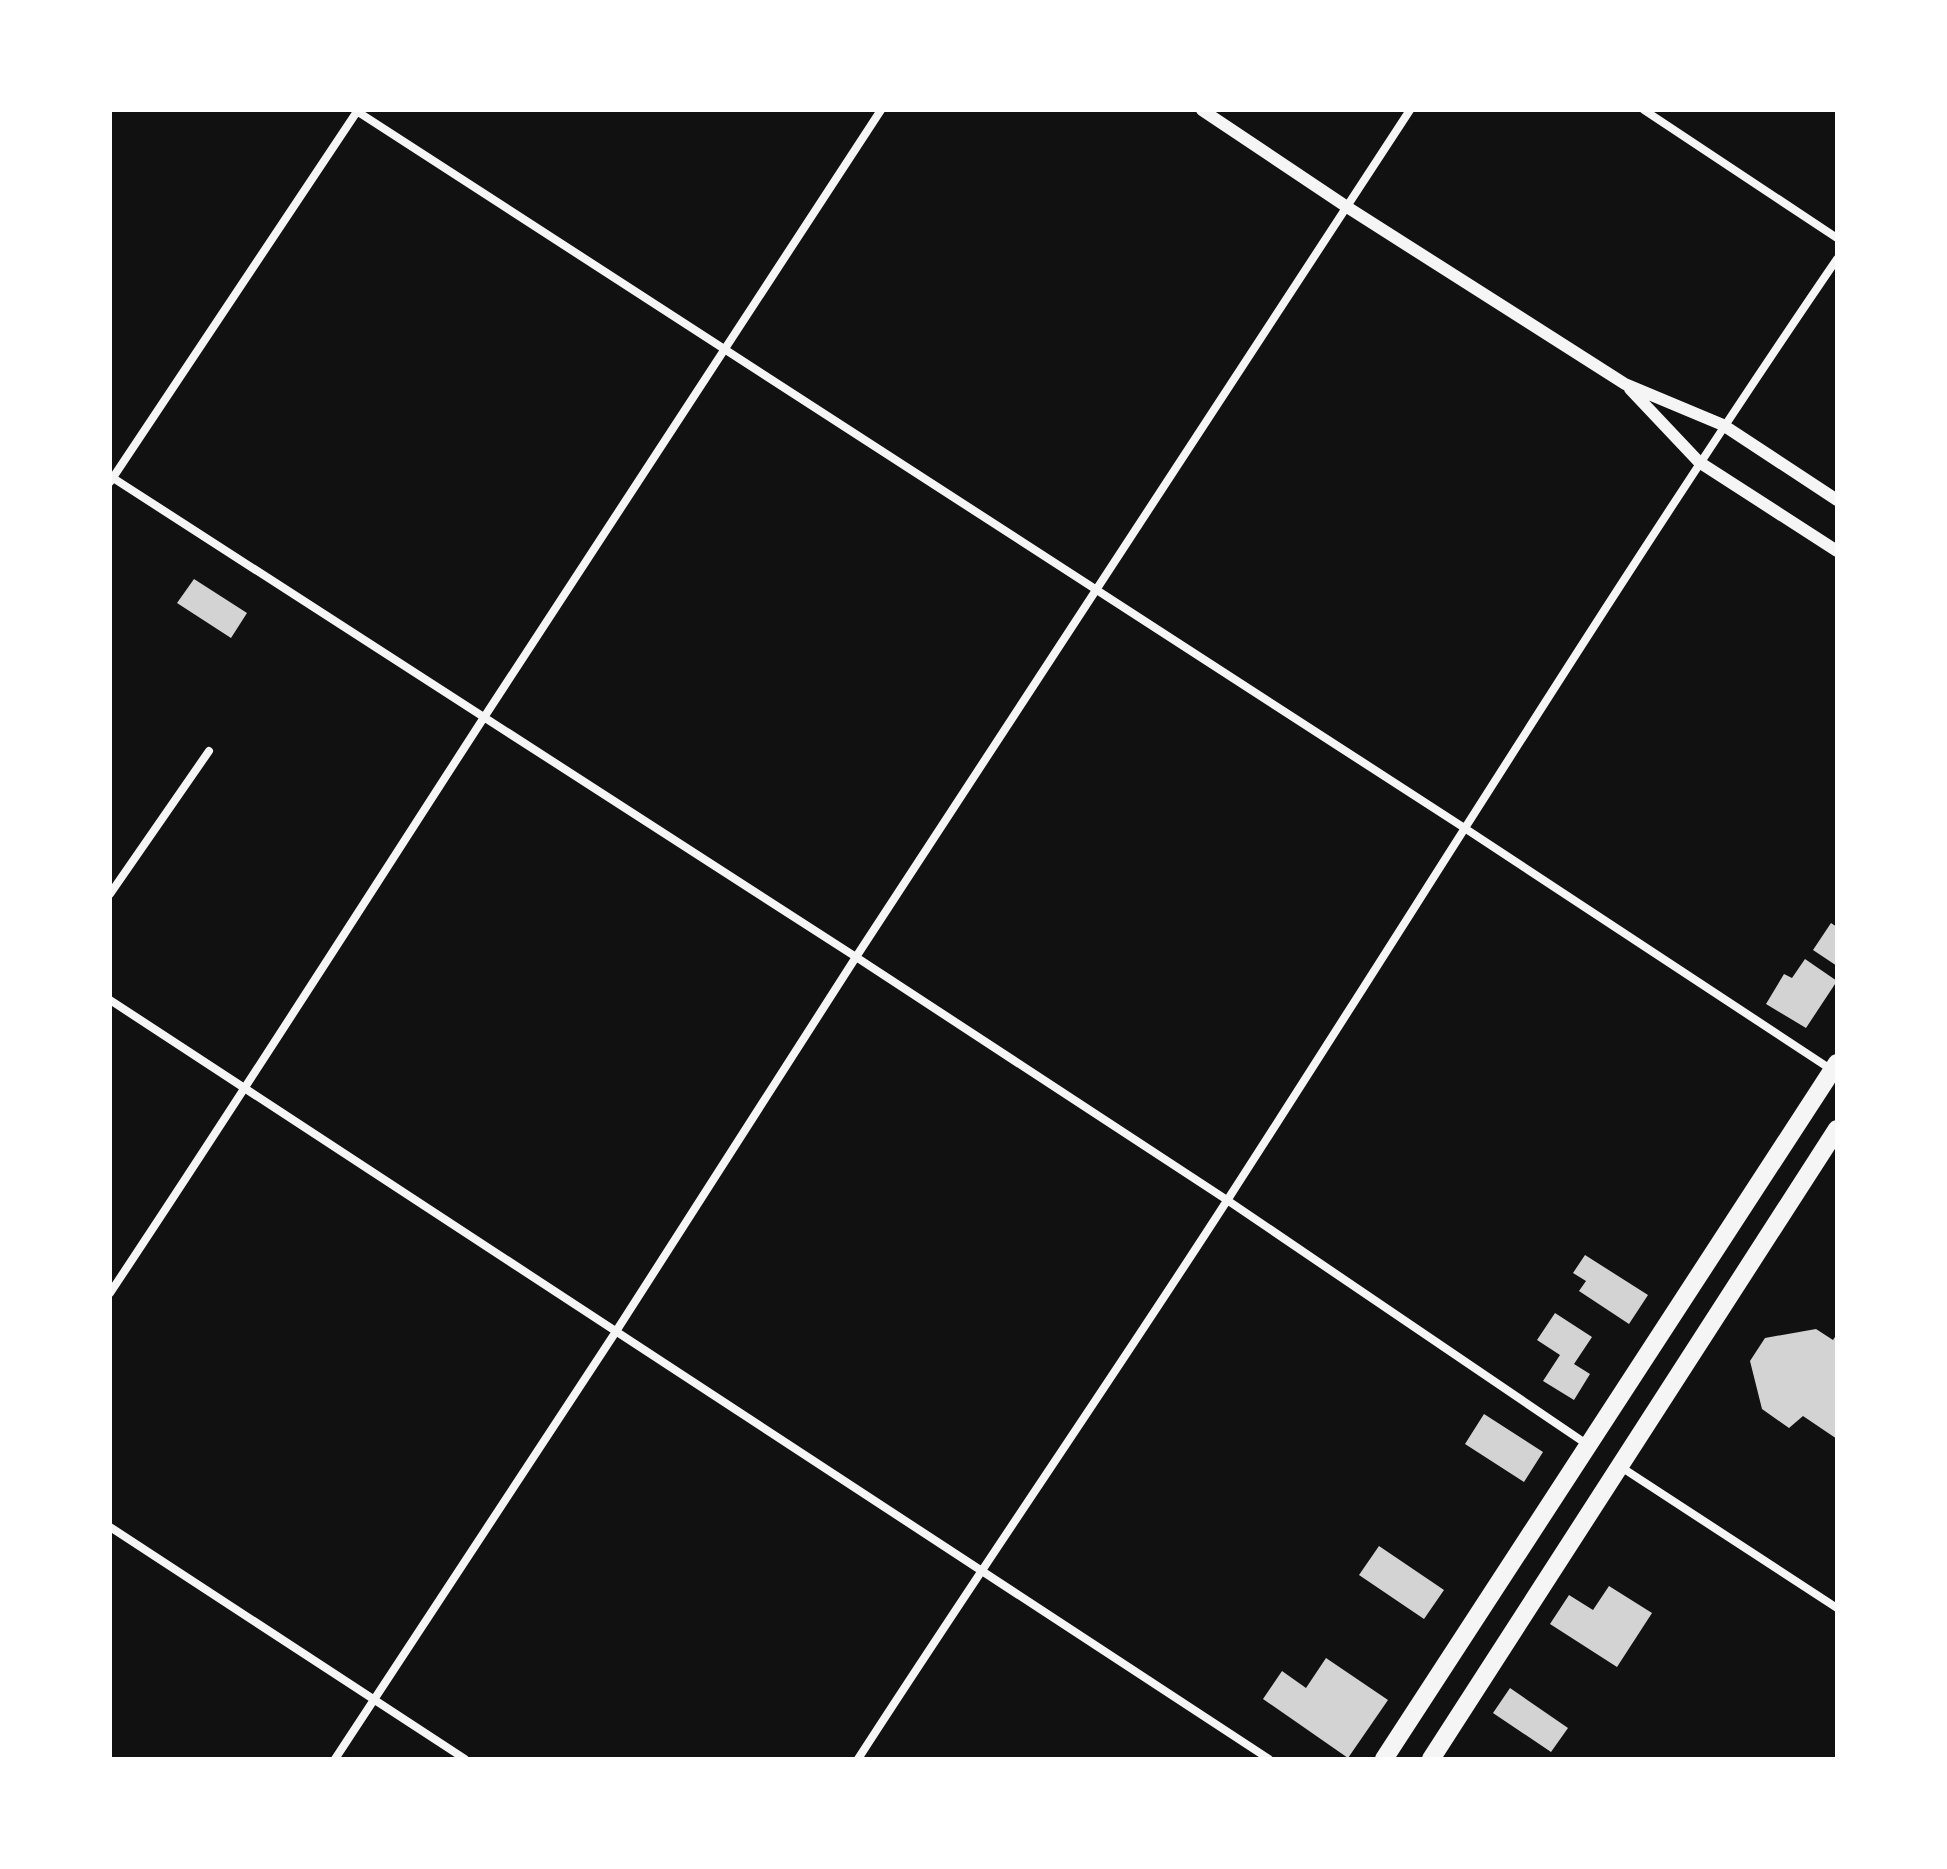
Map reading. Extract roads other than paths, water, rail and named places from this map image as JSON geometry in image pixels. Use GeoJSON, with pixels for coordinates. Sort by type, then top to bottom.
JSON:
{"type":"FeatureCollection","features":[{"type":"Feature","properties":{"kind":"highway"},"geometry":{"type":"LineString","coordinates":[[1384,1759],[1835,1067]]}},
{"type":"Feature","properties":{"kind":"highway"},"geometry":{"type":"LineString","coordinates":[[1431,1759],[1837,1129]]}},
{"type":"Feature","properties":{"kind":"street"},"geometry":{"type":"LineString","coordinates":[[1589,1446],[1227,1200],[856,957],[111,479],[357,110],[1835,1067]]}},
{"type":"Feature","properties":{"kind":"street"},"geometry":{"type":"LineString","coordinates":[[110,1293],[881,110]]}},
{"type":"Feature","properties":{"kind":"street"},"geometry":{"type":"LineString","coordinates":[[1202,110],[1347,207],[1625,384],[1723,425],[1837,500]]}},
{"type":"Feature","properties":{"kind":"street"},"geometry":{"type":"LineString","coordinates":[[335,1759],[1410,110]]}},
{"type":"Feature","properties":{"kind":"street"},"geometry":{"type":"LineString","coordinates":[[1644,110],[1837,238]]}},
{"type":"Feature","properties":{"kind":"street"},"geometry":{"type":"LineString","coordinates":[[858,1759],[1227,1200],[1723,425],[1837,259]]}},
{"type":"Feature","properties":{"kind":"street"},"geometry":{"type":"LineString","coordinates":[[1625,384],[1699,462],[1837,551]]}},
{"type":"Feature","properties":{"kind":"street"},"geometry":{"type":"LineString","coordinates":[[110,894],[209,751]]}},
{"type":"Feature","properties":{"kind":"street"},"geometry":{"type":"LineString","coordinates":[[110,1000],[1269,1759]]}},
{"type":"Feature","properties":{"kind":"street"},"geometry":{"type":"LineString","coordinates":[[1621,1466],[1837,1608]]}},
{"type":"Feature","properties":{"kind":"street"},"geometry":{"type":"LineString","coordinates":[[110,1527],[465,1759]]}}]}
